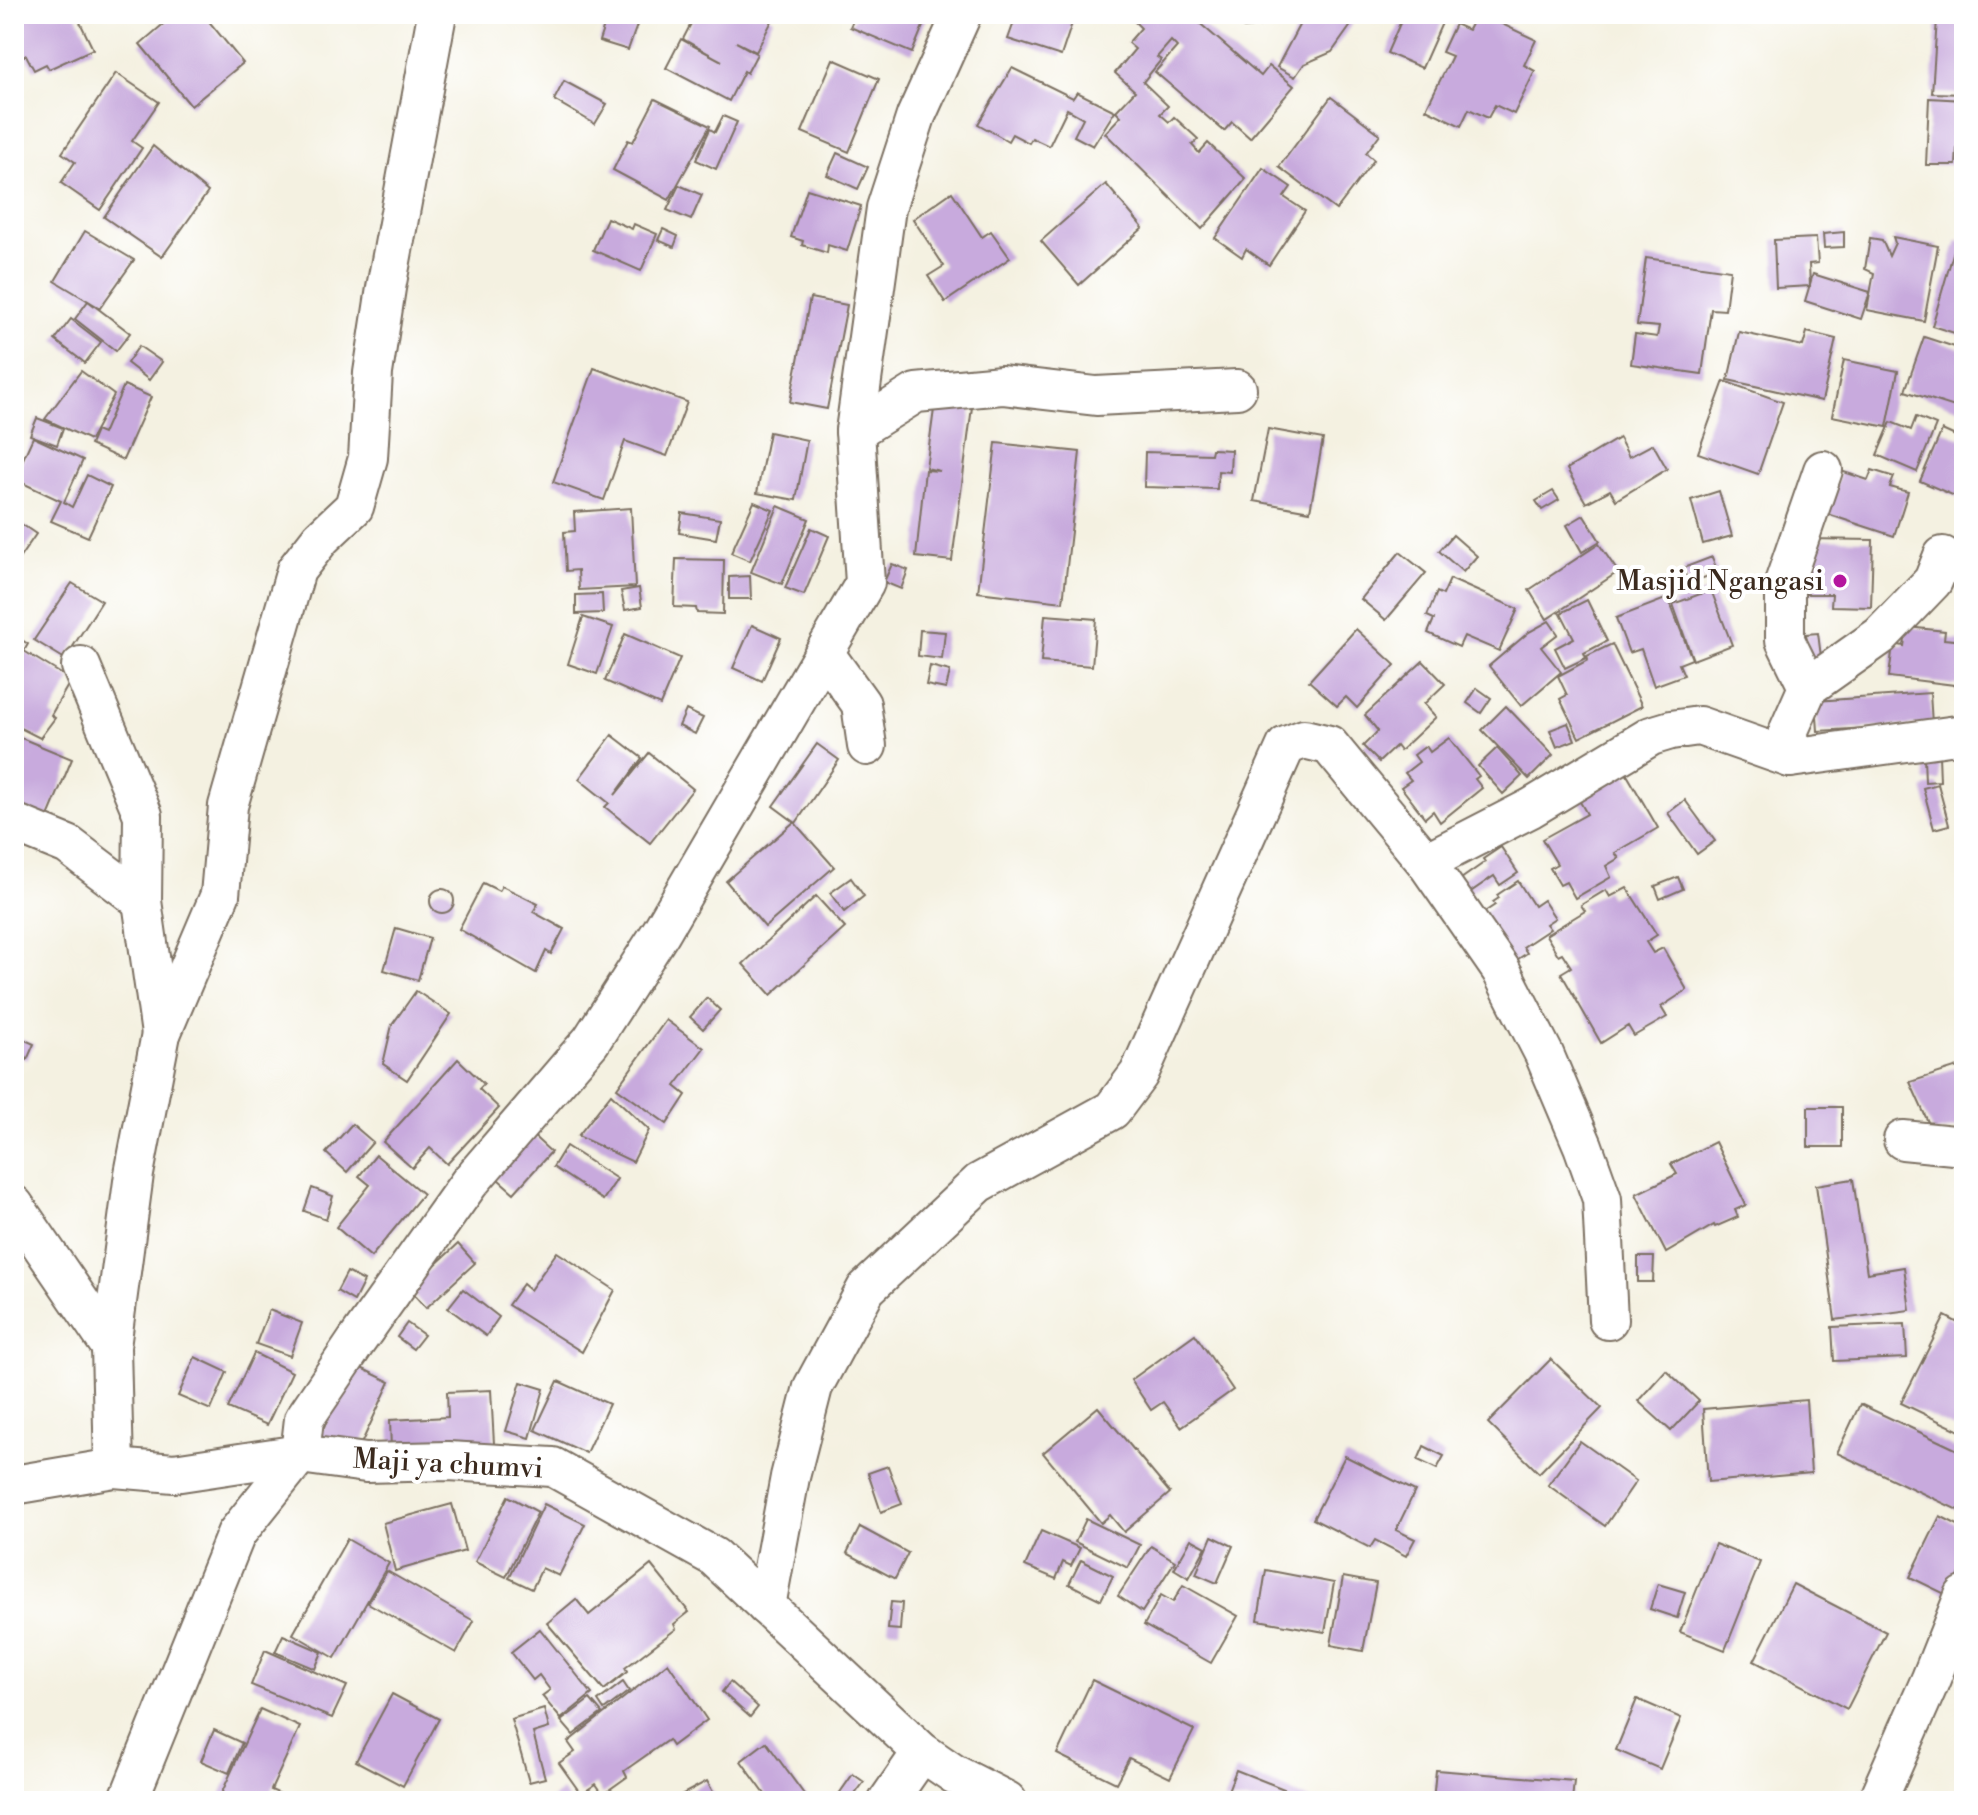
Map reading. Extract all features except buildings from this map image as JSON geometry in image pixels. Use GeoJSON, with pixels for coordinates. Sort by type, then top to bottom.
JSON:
{"type":"FeatureCollection","features":[{"type":"Feature","properties":{"kind":"street"},"geometry":{"type":"LineString","coordinates":[[114,1468],[111,1347],[134,1174],[161,1034],[220,895],[228,806],[296,570],[321,538],[354,507],[368,458],[373,373],[437,14]]}},
{"type":"Feature","properties":{"kind":"street"},"geometry":{"type":"LineString","coordinates":[[128,1801],[236,1534],[300,1454],[304,1419],[469,1183],[599,1029],[661,932],[865,583],[855,431],[886,208],[916,116],[962,14]]}},
{"type":"Feature","properties":{"kind":"street"},"geometry":{"type":"LineString","coordinates":[[855,431],[916,393],[1002,385],[1096,396],[1237,389]]}},
{"type":"Feature","properties":{"kind":"street"},"geometry":{"type":"LineString","coordinates":[[1808,687],[1785,640],[1785,580],[1823,470]]}},
{"type":"Feature","properties":{"kind":"street"},"geometry":{"type":"LineString","coordinates":[[1790,758],[1789,730],[1808,687],[1880,636],[1933,581],[1943,556]]}},
{"type":"Feature","properties":{"kind":"street"},"geometry":{"type":"LineString","coordinates":[[825,654],[861,704],[867,746]]}},
{"type":"Feature","properties":{"kind":"street"},"geometry":{"type":"LineString","coordinates":[[81,666],[143,815],[142,901],[161,1034]]}},
{"type":"Feature","properties":{"kind":"street"},"geometry":{"type":"LineString","coordinates":[[1426,862],[1531,808],[1651,736],[1671,730],[1699,726],[1790,758],[1964,734]]}},
{"type":"Feature","properties":{"kind":"street"},"geometry":{"type":"LineString","coordinates":[[766,1606],[790,1477],[813,1387],[866,1289],[979,1183],[1112,1110],[1139,1074],[1286,746],[1304,739],[1329,745],[1426,862],[1501,970],[1544,1054],[1602,1199],[1608,1320]]}},
{"type":"Feature","properties":{"kind":"street"},"geometry":{"type":"LineString","coordinates":[[14,823],[68,845],[142,901]]}},
{"type":"Feature","properties":{"kind":"street"},"geometry":{"type":"LineString","coordinates":[[1903,1140],[1964,1146]]}},
{"type":"Feature","properties":{"kind":"street"},"geometry":{"type":"LineString","coordinates":[[14,1205],[111,1347]]}},
{"type":"Feature","properties":{"kind":"street","name":"Maji ya chumvi"},"geometry":{"type":"LineString","coordinates":[[14,1485],[114,1468],[174,1473],[300,1454],[366,1463],[448,1461],[553,1467],[714,1557],[922,1752],[954,1774],[1007,1801]]}},
{"type":"Feature","properties":{"kind":"street"},"geometry":{"type":"LineString","coordinates":[[1877,1801],[1964,1596]]}},
{"type":"Feature","properties":{"kind":"street"},"geometry":{"type":"LineString","coordinates":[[888,1801],[922,1752]]}},
{"type":"Feature","properties":{"kind":"place","name":"Masjid Ngangasi"},"geometry":{"type":"Point","coordinates":[1840,581]}}]}
